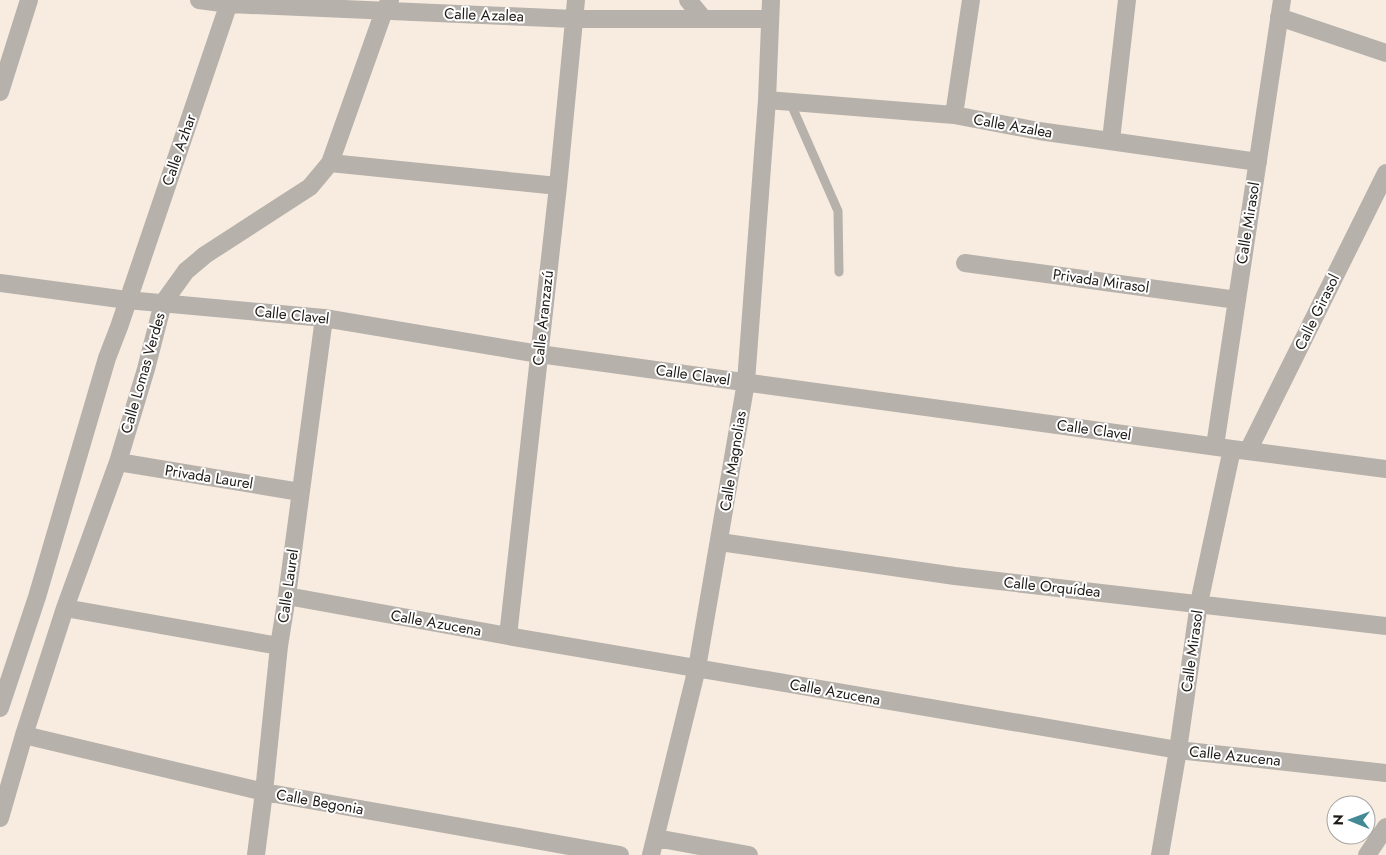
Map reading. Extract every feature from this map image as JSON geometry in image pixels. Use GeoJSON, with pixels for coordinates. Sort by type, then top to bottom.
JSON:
{"type":"FeatureCollection","features":[{"type":"Feature","properties":{"kind":"street"},"geometry":{"type":"LineString","coordinates":[[0,92],[29,0]]}},
{"type":"Feature","properties":{"kind":"street","name":"Calle Azalea"},"geometry":{"type":"LineString","coordinates":[[199,0],[387,5],[574,19],[770,19]]}},
{"type":"Feature","properties":{"kind":"street","name":"Calle Aranzazú"},"geometry":{"type":"LineString","coordinates":[[508,636],[558,186],[576,0]]}},
{"type":"Feature","properties":{"kind":"street"},"geometry":{"type":"LineString","coordinates":[[688,0],[704,18]]}},
{"type":"Feature","properties":{"kind":"street","name":"Calle Magnolias"},"geometry":{"type":"LineString","coordinates":[[654,847],[697,668],[746,382],[767,100],[771,0]]}},
{"type":"Feature","properties":{"kind":"street"},"geometry":{"type":"LineString","coordinates":[[954,116],[971,0]]}},
{"type":"Feature","properties":{"kind":"street"},"geometry":{"type":"LineString","coordinates":[[1110,140],[1128,0]]}},
{"type":"Feature","properties":{"kind":"street","name":"Calle Azhar"},"geometry":{"type":"LineString","coordinates":[[127,300],[229,2]]}},
{"type":"Feature","properties":{"kind":"street","name":"Calle Lomas Verdes"},"geometry":{"type":"LineString","coordinates":[[0,818],[24,735],[65,608],[118,462],[163,303],[186,271],[205,254],[310,187],[330,163],[387,5]]}},
{"type":"Feature","properties":{"kind":"street"},"geometry":{"type":"LineString","coordinates":[[1280,5],[1386,53]]}},
{"type":"Feature","properties":{"kind":"street","name":"Calle Mirasol"},"geometry":{"type":"LineString","coordinates":[[1214,446],[1280,5]]}},
{"type":"Feature","properties":{"kind":"street","name":"Calle Azalea"},"geometry":{"type":"LineString","coordinates":[[767,100],[954,116],[1039,131],[1258,162]]}},
{"type":"Feature","properties":{"kind":"street"},"geometry":{"type":"LineString","coordinates":[[330,163],[558,186]]}},
{"type":"Feature","properties":{"kind":"street","name":"Calle Girasol"},"geometry":{"type":"LineString","coordinates":[[1240,450],[1386,173]]}},
{"type":"Feature","properties":{"kind":"street","name":"Privada Mirasol"},"geometry":{"type":"LineString","coordinates":[[965,263],[1237,300]]}},
{"type":"Feature","properties":{"kind":"street","name":"Calle Clavel"},"geometry":{"type":"LineString","coordinates":[[0,283],[127,300],[324,318],[539,354],[1386,469]]}},
{"type":"Feature","properties":{"kind":"street"},"geometry":{"type":"LineString","coordinates":[[0,708],[37,597],[107,358],[127,300]]}},
{"type":"Feature","properties":{"kind":"street","name":"Calle Laurel"},"geometry":{"type":"LineString","coordinates":[[256,855],[279,646],[324,318]]}},
{"type":"Feature","properties":{"kind":"street","name":"Calle Mirasol"},"geometry":{"type":"LineString","coordinates":[[1160,855],[1178,750],[1199,604],[1240,450]]}},
{"type":"Feature","properties":{"kind":"street","name":"Privada Laurel"},"geometry":{"type":"LineString","coordinates":[[118,462],[300,492]]}},
{"type":"Feature","properties":{"kind":"street","name":"Calle Orquídea"},"geometry":{"type":"LineString","coordinates":[[720,542],[955,576],[1386,626]]}},
{"type":"Feature","properties":{"kind":"street","name":"Calle Azucena"},"geometry":{"type":"LineString","coordinates":[[287,596],[508,636],[1178,750],[1386,773]]}},
{"type":"Feature","properties":{"kind":"street"},"geometry":{"type":"LineString","coordinates":[[65,608],[279,646]]}},
{"type":"Feature","properties":{"kind":"street","name":"Calle Begonia"},"geometry":{"type":"LineString","coordinates":[[24,735],[264,792],[620,855]]}},
{"type":"Feature","properties":{"kind":"street"},"geometry":{"type":"LineString","coordinates":[[1366,855],[1386,826]]}},
{"type":"Feature","properties":{"kind":"street"},"geometry":{"type":"LineString","coordinates":[[654,847],[750,855]]}},
{"type":"Feature","properties":{"kind":"lane"},"geometry":{"type":"LineString","coordinates":[[790,102],[838,211],[839,272]]}}]}
